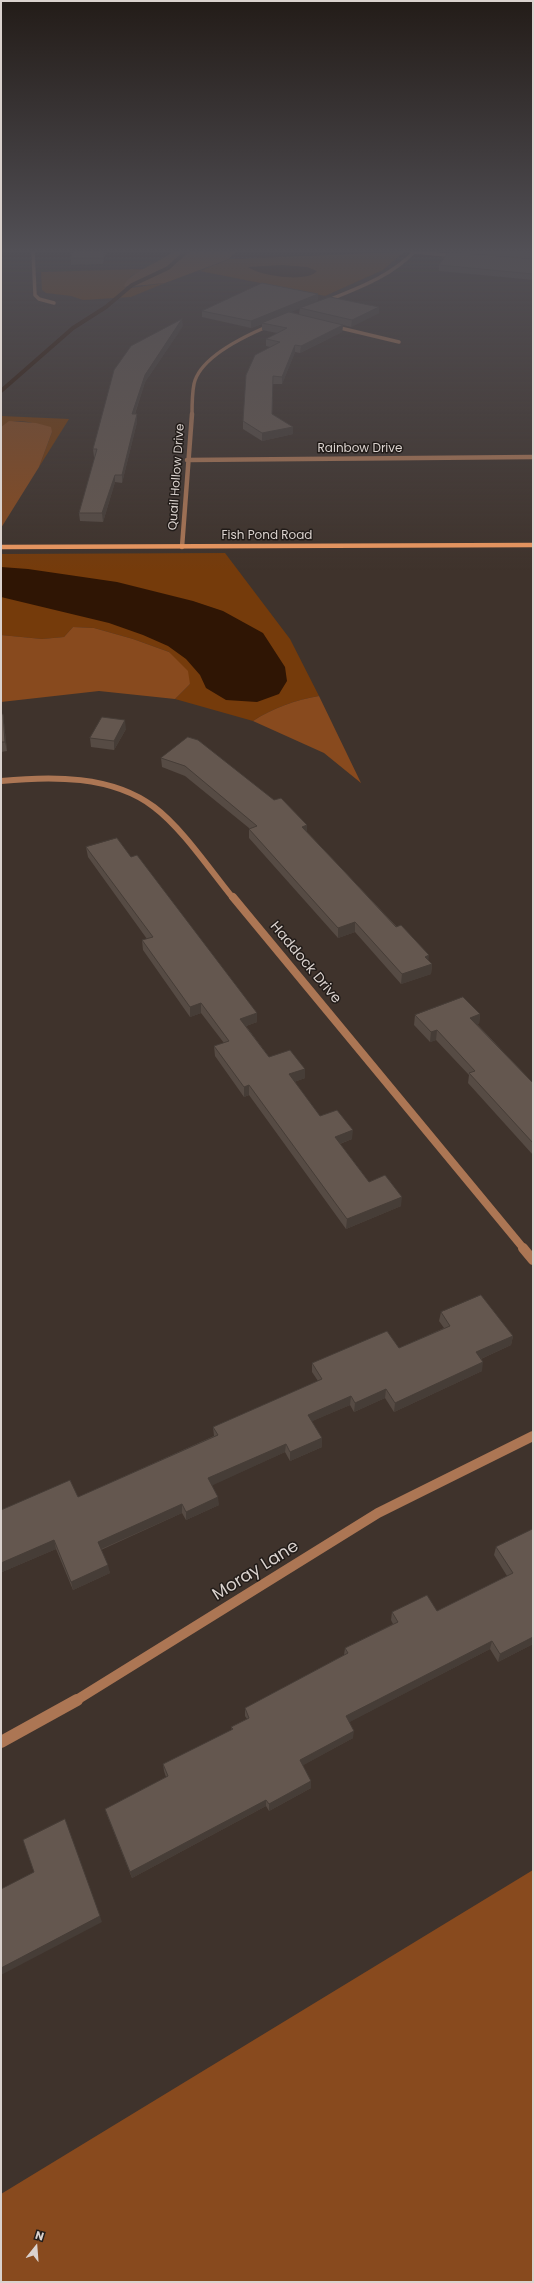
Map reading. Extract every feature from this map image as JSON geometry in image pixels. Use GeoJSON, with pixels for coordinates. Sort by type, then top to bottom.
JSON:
{"type":"FeatureCollection","features":[{"type":"Feature","properties":{"kind":"street","name":"Quail Hollow Drive"},"geometry":{"type":"LineString","coordinates":[[182,546],[192,392],[197,377],[214,358]]}},
{"type":"Feature","properties":{"kind":"street","name":"Rainbow Drive"},"geometry":{"type":"LineString","coordinates":[[187,460],[484,459],[533,457]]}},
{"type":"Feature","properties":{"kind":"street","name":"Fish Pond Road"},"geometry":{"type":"LineString","coordinates":[[1,548],[533,545]]}},
{"type":"Feature","properties":{"kind":"street","name":"Haddock Drive"},"geometry":{"type":"LineString","coordinates":[[1,781],[46,778],[90,783],[136,796],[153,806],[211,870],[533,1260]]}},
{"type":"Feature","properties":{"kind":"street","name":"Moray Lane"},"geometry":{"type":"LineString","coordinates":[[1,1742],[69,1705],[378,1513],[533,1436]]}},
{"type":"Feature","properties":{"kind":"shaded area"},"geometry":{"type":"Polygon","coordinates":[[[1,416],[69,419],[39,467],[52,432],[40,426],[20,421],[1,427],[1,416]]]}},
{"type":"Feature","properties":{"kind":"shaded area"},"geometry":{"type":"Polygon","coordinates":[[[9,421],[36,423],[51,427],[52,432],[39,467],[1,528],[1,427],[9,421]]]}},
{"type":"Feature","properties":{"kind":"shaded area"},"geometry":{"type":"Polygon","coordinates":[[[225,553],[290,639],[319,696],[284,705],[253,721],[175,699],[190,684],[169,652],[133,639],[94,628],[73,627],[64,637],[42,639],[1,635],[1,554],[225,553]]]}},
{"type":"Feature","properties":{"kind":"shaded area"},"geometry":{"type":"Polygon","coordinates":[[[1,567],[28,569],[117,582],[193,601],[223,611],[263,633],[285,667],[287,681],[279,694],[257,702],[226,700],[206,688],[200,675],[186,659],[168,646],[109,623],[1,597],[1,567]]]}},
{"type":"Feature","properties":{"kind":"shaded area"},"geometry":{"type":"Polygon","coordinates":[[[73,627],[94,628],[133,639],[169,652],[188,671],[190,684],[175,699],[99,691],[1,702],[1,635],[42,639],[64,637],[73,627]]]}},
{"type":"Feature","properties":{"kind":"shaded area"},"geometry":{"type":"Polygon","coordinates":[[[319,696],[361,783],[324,753],[253,721],[284,705],[319,696]]]}},
{"type":"Feature","properties":{"kind":"shaded area"},"geometry":{"type":"Polygon","coordinates":[[[533,1870],[533,2282],[1,2282],[1,2194],[533,1870]]]}},
{"type":"Feature","properties":{"kind":"building"},"geometry":{"type":"Polygon","coordinates":[[[123,358],[157,358],[145,375],[132,414],[137,414],[122,475],[115,475],[102,513],[79,513],[97,449],[93,449],[114,370],[123,358]]]}},
{"type":"Feature","properties":{"kind":"building"},"geometry":{"type":"Polygon","coordinates":[[[254,358],[290,358],[282,377],[273,376],[272,414],[293,427],[262,433],[243,421],[246,375],[254,358]]]}},
{"type":"Feature","properties":{"kind":"building"},"geometry":{"type":"Polygon","coordinates":[[[1,714],[3,714],[5,742],[1,742],[1,714]]]}},
{"type":"Feature","properties":{"kind":"building"},"geometry":{"type":"Polygon","coordinates":[[[102,717],[125,720],[114,741],[90,738],[102,717]]]}},
{"type":"Feature","properties":{"kind":"building"},"geometry":{"type":"Polygon","coordinates":[[[188,737],[198,740],[274,800],[281,798],[307,825],[302,827],[396,927],[401,925],[429,955],[425,957],[432,964],[402,974],[355,922],[338,928],[249,829],[257,826],[185,766],[161,758],[188,737]]]}},
{"type":"Feature","properties":{"kind":"building"},"geometry":{"type":"Polygon","coordinates":[[[117,838],[131,857],[137,855],[257,1013],[240,1019],[269,1057],[290,1050],[305,1069],[289,1074],[320,1116],[337,1110],[353,1130],[335,1137],[369,1182],[385,1175],[402,1197],[347,1219],[249,1085],[244,1087],[214,1046],[229,1041],[201,1003],[190,1007],[142,940],[153,937],[86,847],[117,838]]]}},
{"type":"Feature","properties":{"kind":"building"},"geometry":{"type":"Polygon","coordinates":[[[463,997],[480,1014],[470,1018],[533,1083],[533,1143],[469,1073],[475,1071],[437,1030],[431,1032],[415,1015],[463,997]]]}},
{"type":"Feature","properties":{"kind":"building"},"geometry":{"type":"Polygon","coordinates":[[[481,1295],[513,1336],[476,1352],[483,1362],[395,1403],[386,1389],[355,1403],[351,1396],[308,1415],[322,1438],[290,1452],[286,1444],[208,1478],[218,1497],[186,1512],[182,1504],[98,1542],[108,1565],[71,1582],[54,1540],[1,1563],[1,1510],[70,1480],[78,1497],[218,1435],[213,1427],[322,1379],[312,1363],[387,1331],[399,1348],[450,1326],[441,1312],[481,1295]]]}},
{"type":"Feature","properties":{"kind":"building"},"geometry":{"type":"Polygon","coordinates":[[[533,1529],[533,1637],[500,1654],[492,1641],[346,1716],[354,1731],[300,1760],[311,1781],[269,1804],[266,1800],[130,1872],[105,1809],[168,1776],[163,1764],[233,1729],[231,1727],[249,1718],[245,1708],[348,1653],[345,1648],[398,1622],[392,1612],[427,1595],[437,1611],[513,1573],[496,1547],[533,1529]]]}},
{"type":"Feature","properties":{"kind":"building"},"geometry":{"type":"Polygon","coordinates":[[[65,1819],[100,1916],[1,1968],[1,1889],[34,1872],[23,1840],[65,1819]]]}},
{"type":"Feature","properties":{"kind":"waterway"},"geometry":{"type":"LineString","coordinates":[[1,391],[39,358]]}}]}
